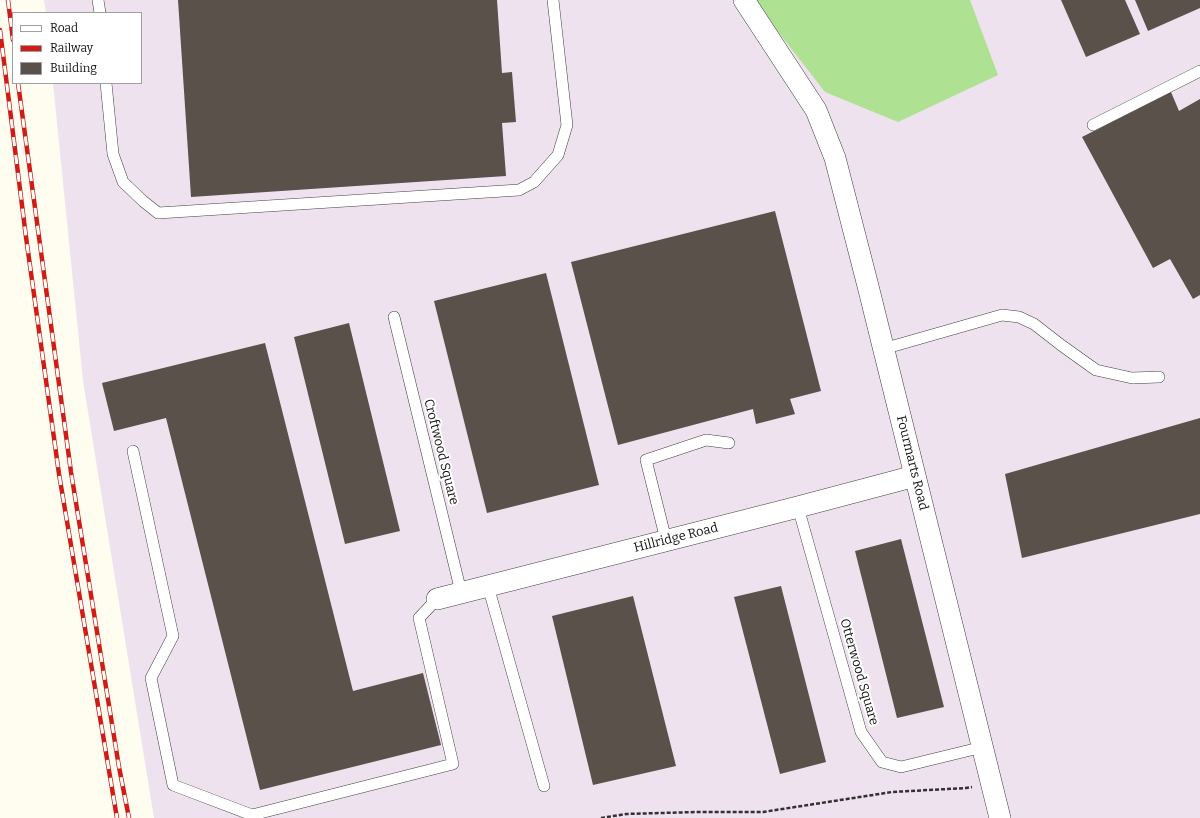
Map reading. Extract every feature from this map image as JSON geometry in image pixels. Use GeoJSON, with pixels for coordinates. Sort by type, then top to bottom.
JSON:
{"type":"FeatureCollection","features":[{"type":"Feature","properties":{"kind":"street","name":"Fourmarts Road"},"geometry":{"type":"LineString","coordinates":[[744,0],[816,110],[835,158],[1000,818]]}},
{"type":"Feature","properties":{"kind":"street","name":"Hillridge Road"},"geometry":{"type":"LineString","coordinates":[[437,599],[915,476]]}},
{"type":"Feature","properties":{"kind":"lane"},"geometry":{"type":"LineString","coordinates":[[98,0],[100,12]]}},
{"type":"Feature","properties":{"kind":"lane"},"geometry":{"type":"LineString","coordinates":[[106,84],[113,154],[123,182],[158,213],[519,190],[534,182],[558,155],[567,125],[553,0]]}},
{"type":"Feature","properties":{"kind":"lane"},"geometry":{"type":"LineString","coordinates":[[1093,125],[1200,71]]}},
{"type":"Feature","properties":{"kind":"lane"},"geometry":{"type":"LineString","coordinates":[[883,349],[1002,315],[1018,316],[1034,324],[1096,370],[1132,378],[1159,377]]}},
{"type":"Feature","properties":{"kind":"lane","name":"Croftwood Square"},"geometry":{"type":"LineString","coordinates":[[394,317],[461,592]]}},
{"type":"Feature","properties":{"kind":"lane"},"geometry":{"type":"LineString","coordinates":[[666,540],[646,460],[706,440],[730,443]]}},
{"type":"Feature","properties":{"kind":"lane"},"geometry":{"type":"LineString","coordinates":[[133,451],[173,636],[151,678],[173,785],[252,815],[453,764],[420,618],[437,599]]}},
{"type":"Feature","properties":{"kind":"lane","name":"Otterwood Square"},"geometry":{"type":"LineString","coordinates":[[798,507],[861,732],[882,762],[901,767],[983,747]]}},
{"type":"Feature","properties":{"kind":"lane"},"geometry":{"type":"LineString","coordinates":[[488,586],[544,786]]}},
{"type":"Feature","properties":{"kind":"path"},"geometry":{"type":"LineString","coordinates":[[601,818],[626,814],[763,812],[892,792],[966,788],[991,782]]}},
{"type":"Feature","properties":{"kind":"shaded area"},"geometry":{"type":"Polygon","coordinates":[[[44,0],[1200,0],[1200,818],[154,818],[83,381],[53,84],[142,84],[142,12],[46,12],[44,0]]]}},
{"type":"Feature","properties":{"kind":"green space"},"geometry":{"type":"Polygon","coordinates":[[[756,0],[970,0],[998,75],[898,122],[825,92],[776,29],[756,0]]]}},
{"type":"Feature","properties":{"kind":"building"},"geometry":{"type":"Polygon","coordinates":[[[178,0],[497,0],[502,73],[512,72],[516,122],[502,123],[506,176],[191,197],[178,0]]]}},
{"type":"Feature","properties":{"kind":"building"},"geometry":{"type":"Polygon","coordinates":[[[1061,0],[1125,0],[1140,34],[1086,57],[1061,0]]]}},
{"type":"Feature","properties":{"kind":"building"},"geometry":{"type":"Polygon","coordinates":[[[1135,0],[1200,0],[1200,8],[1148,31],[1135,0]]]}},
{"type":"Feature","properties":{"kind":"building"},"geometry":{"type":"Polygon","coordinates":[[[1171,92],[1179,111],[1200,99],[1200,295],[1193,299],[1170,259],[1153,268],[1082,137],[1171,92]]]}},
{"type":"Feature","properties":{"kind":"building"},"geometry":{"type":"Polygon","coordinates":[[[775,211],[821,391],[790,399],[795,414],[756,424],[753,409],[618,445],[571,262],[775,211]]]}},
{"type":"Feature","properties":{"kind":"building"},"geometry":{"type":"Polygon","coordinates":[[[546,273],[599,485],[487,513],[434,301],[546,273]]]}},
{"type":"Feature","properties":{"kind":"building"},"geometry":{"type":"Polygon","coordinates":[[[349,323],[400,531],[345,544],[294,337],[349,323]]]}},
{"type":"Feature","properties":{"kind":"building"},"geometry":{"type":"Polygon","coordinates":[[[265,343],[353,691],[423,673],[441,745],[260,790],[166,418],[114,431],[102,383],[265,343]]]}},
{"type":"Feature","properties":{"kind":"building"},"geometry":{"type":"Polygon","coordinates":[[[1200,418],[1200,514],[1022,558],[1005,474],[1200,418]]]}},
{"type":"Feature","properties":{"kind":"building"},"geometry":{"type":"Polygon","coordinates":[[[901,539],[944,707],[897,718],[855,551],[901,539]]]}},
{"type":"Feature","properties":{"kind":"building"},"geometry":{"type":"Polygon","coordinates":[[[781,586],[826,762],[780,774],[734,597],[781,586]]]}},
{"type":"Feature","properties":{"kind":"building"},"geometry":{"type":"Polygon","coordinates":[[[633,596],[676,766],[593,785],[552,616],[633,596]]]}},
{"type":"Feature","properties":{"kind":"railway"},"geometry":{"type":"LineString","coordinates":[[8,0],[12,32]]}},
{"type":"Feature","properties":{"kind":"railway"},"geometry":{"type":"LineString","coordinates":[[0,30],[26,237],[59,474],[117,818]]}},
{"type":"Feature","properties":{"kind":"railway"},"geometry":{"type":"LineString","coordinates":[[18,84],[71,472],[119,767],[129,818]]}}]}
